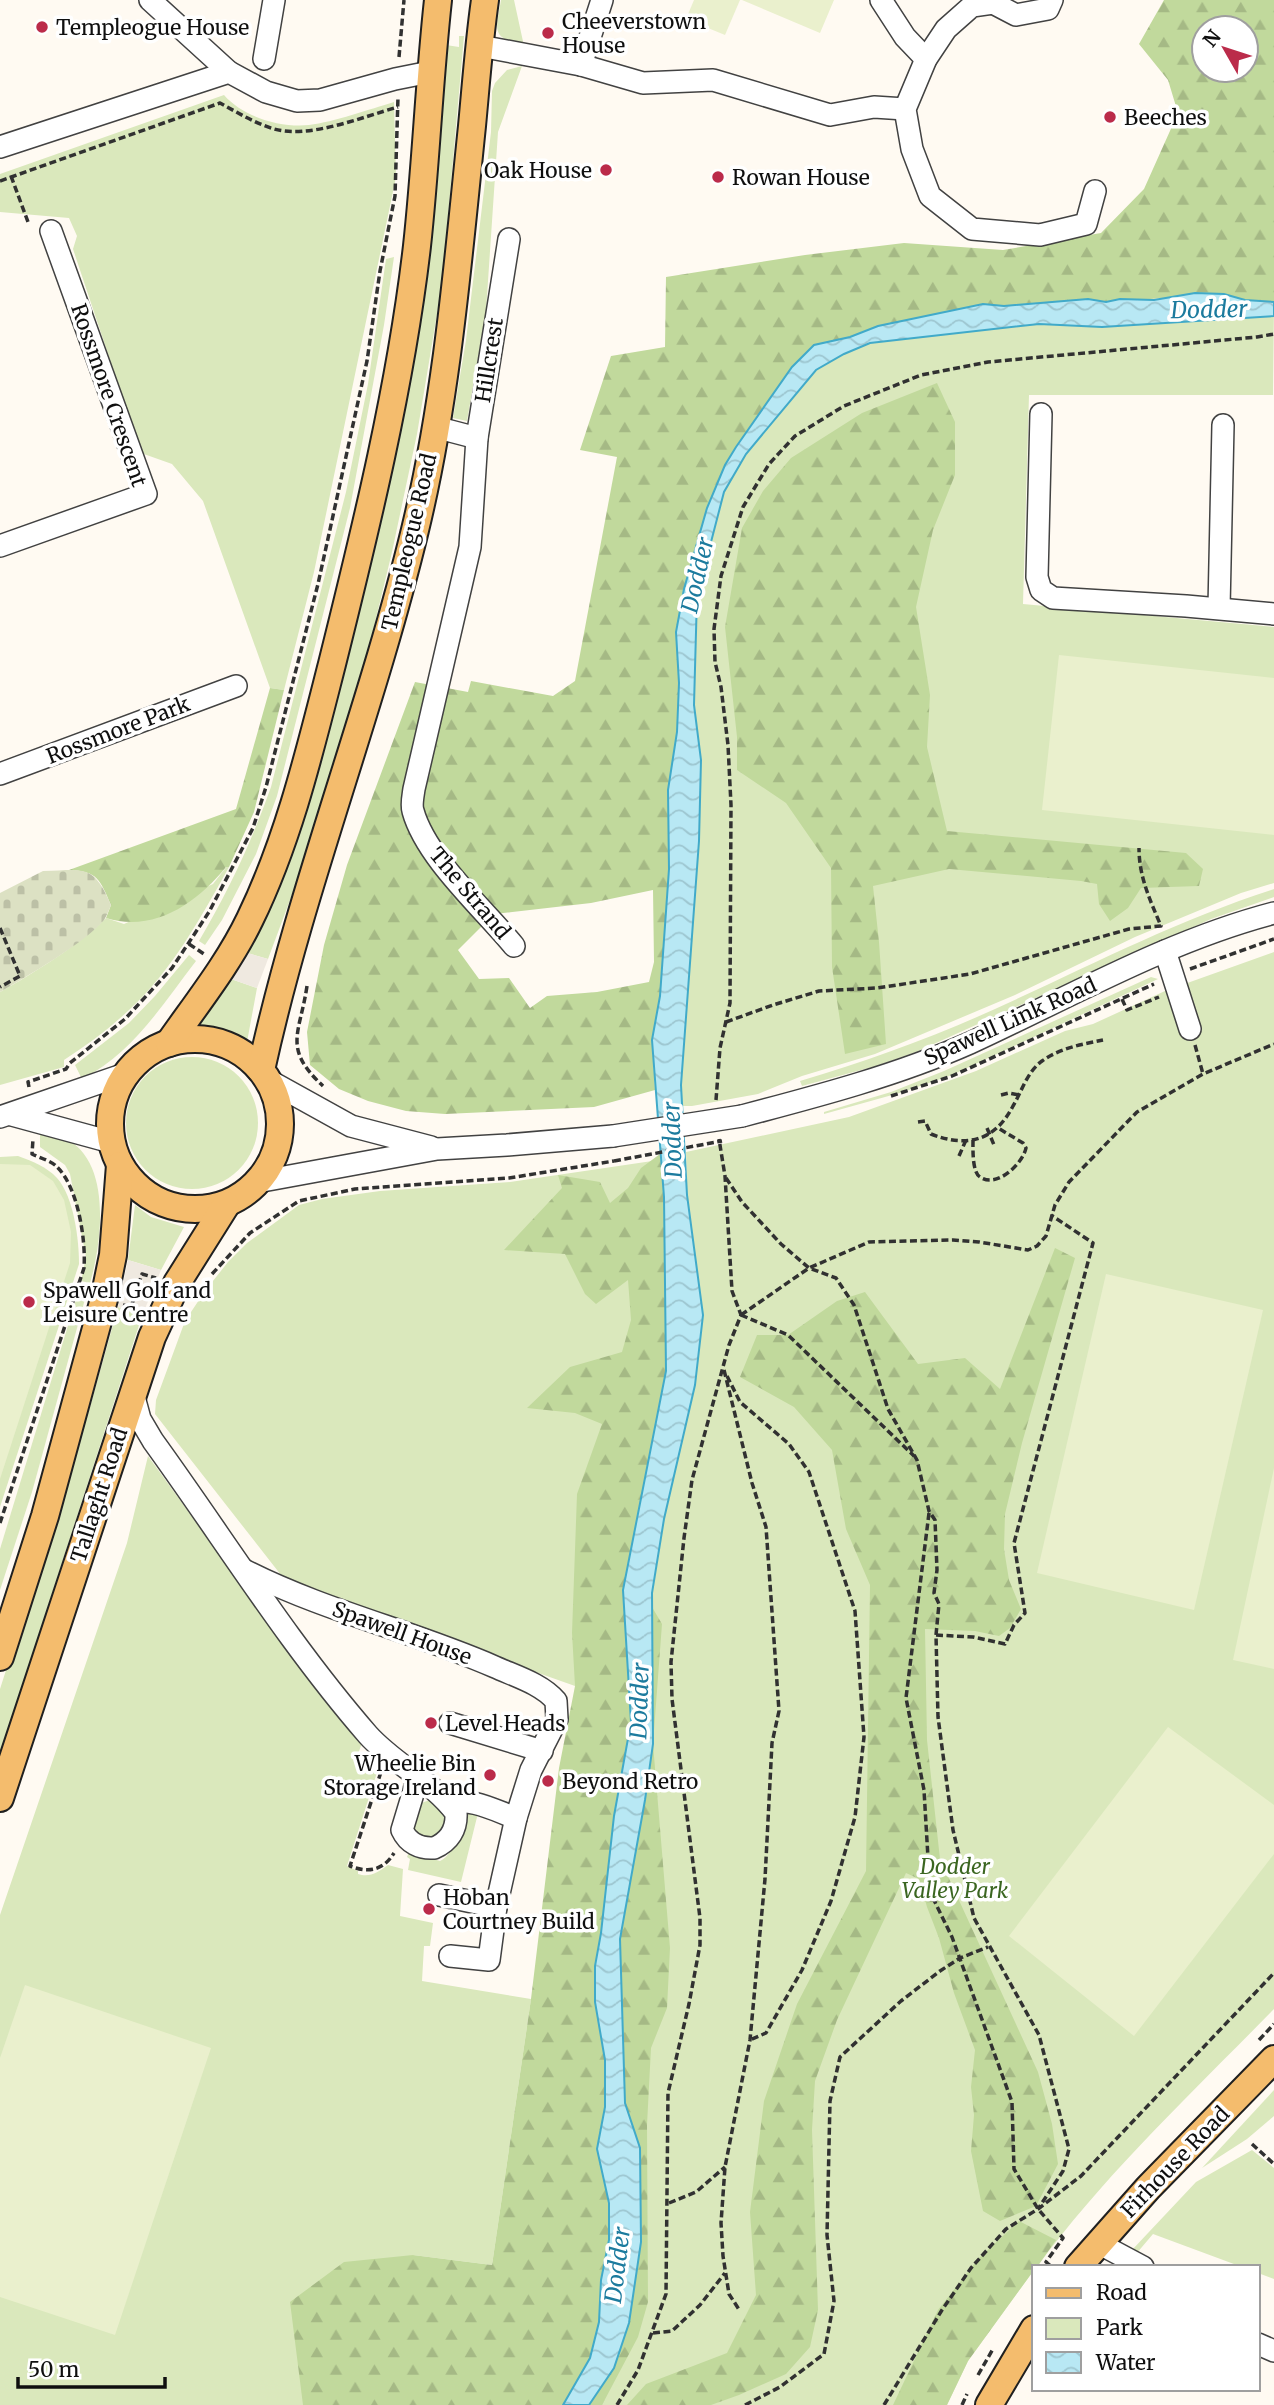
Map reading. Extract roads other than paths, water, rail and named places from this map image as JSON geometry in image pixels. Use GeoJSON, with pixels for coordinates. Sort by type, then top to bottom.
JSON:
{"type":"FeatureCollection","features":[{"type":"Feature","properties":{"kind":"main road"},"geometry":{"type":"LineString","coordinates":[[169,1042],[212,982],[250,920],[279,851],[318,718],[368,520],[397,374],[417,246],[438,0]]}},
{"type":"Feature","properties":{"kind":"main road","name":"Templeogue Road"},"geometry":{"type":"LineString","coordinates":[[264,1075],[279,989],[379,667],[416,528],[435,427],[450,317],[485,0]]}},
{"type":"Feature","properties":{"kind":"main road"},"geometry":{"type":"LineString","coordinates":[[0,1657],[45,1516],[104,1299],[113,1255],[116,1154],[111,1113],[114,1095],[125,1074],[145,1055],[169,1042],[194,1038],[219,1042],[242,1053],[264,1075],[276,1100],[279,1122],[277,1145],[269,1166],[257,1182],[226,1205],[200,1209],[176,1207],[153,1198],[134,1184],[116,1154]]}},
{"type":"Feature","properties":{"kind":"main road","name":"Tallaght Road"},"geometry":{"type":"LineString","coordinates":[[0,1798],[152,1337],[175,1285],[226,1205]]}},
{"type":"Feature","properties":{"kind":"main road","name":"Firhouse Road"},"geometry":{"type":"LineString","coordinates":[[1080,2265],[1179,2155],[1274,2059]]}},
{"type":"Feature","properties":{"kind":"main road"},"geometry":{"type":"LineString","coordinates":[[989,2405],[1032,2332]]}},
{"type":"Feature","properties":{"kind":"street"},"geometry":{"type":"LineString","coordinates":[[150,0],[229,72],[266,92],[297,101],[320,100],[430,72]]}},
{"type":"Feature","properties":{"kind":"street"},"geometry":{"type":"LineString","coordinates":[[264,59],[274,0]]}},
{"type":"Feature","properties":{"kind":"street"},"geometry":{"type":"LineString","coordinates":[[581,65],[602,0]]}},
{"type":"Feature","properties":{"kind":"street"},"geometry":{"type":"LineString","coordinates":[[881,0],[905,37],[926,59]]}},
{"type":"Feature","properties":{"kind":"street"},"geometry":{"type":"LineString","coordinates":[[1052,0],[1048,9],[1016,15],[993,2],[972,6],[946,29],[926,59],[905,109],[912,149],[930,196],[972,229],[1040,235],[1086,224],[1095,191]]}},
{"type":"Feature","properties":{"kind":"street"},"geometry":{"type":"LineString","coordinates":[[480,46],[581,65],[643,83],[713,80],[830,115],[874,107],[905,109]]}},
{"type":"Feature","properties":{"kind":"street"},"geometry":{"type":"LineString","coordinates":[[0,147],[229,72]]}},
{"type":"Feature","properties":{"kind":"street","name":"Rossmore Crescent"},"geometry":{"type":"LineString","coordinates":[[0,546],[146,494],[51,231]]}},
{"type":"Feature","properties":{"kind":"street","name":"Hillcrest"},"geometry":{"type":"LineString","coordinates":[[439,677],[470,547],[477,438],[509,239]]}},
{"type":"Feature","properties":{"kind":"street"},"geometry":{"type":"LineString","coordinates":[[1041,414],[1037,577],[1041,590],[1053,598],[1274,614]]}},
{"type":"Feature","properties":{"kind":"street"},"geometry":{"type":"LineString","coordinates":[[1219,608],[1223,425]]}},
{"type":"Feature","properties":{"kind":"street"},"geometry":{"type":"LineString","coordinates":[[435,427],[477,438]]}},
{"type":"Feature","properties":{"kind":"street","name":"The Strand"},"geometry":{"type":"LineString","coordinates":[[439,677],[412,809],[423,834],[444,865],[514,946]]}},
{"type":"Feature","properties":{"kind":"street","name":"Rossmore Park"},"geometry":{"type":"LineString","coordinates":[[0,774],[236,686]]}},
{"type":"Feature","properties":{"kind":"street","name":"Spawell Link Road"},"geometry":{"type":"LineString","coordinates":[[437,1149],[613,1136],[742,1116],[813,1097],[967,1044],[1166,951],[1231,924],[1274,913]]}},
{"type":"Feature","properties":{"kind":"street"},"geometry":{"type":"LineString","coordinates":[[1166,951],[1190,1029]]}},
{"type":"Feature","properties":{"kind":"street"},"geometry":{"type":"LineString","coordinates":[[6,1116],[125,1074]]}},
{"type":"Feature","properties":{"kind":"street"},"geometry":{"type":"LineString","coordinates":[[264,1075],[351,1126],[437,1149]]}},
{"type":"Feature","properties":{"kind":"street"},"geometry":{"type":"LineString","coordinates":[[6,1116],[116,1154]]}},
{"type":"Feature","properties":{"kind":"street"},"geometry":{"type":"LineString","coordinates":[[257,1182],[437,1149]]}},
{"type":"Feature","properties":{"kind":"street","name":"Spawell House"},"geometry":{"type":"LineString","coordinates":[[132,1393],[141,1419],[153,1441],[365,1746],[429,1778],[458,1804]]}},
{"type":"Feature","properties":{"kind":"street"},"geometry":{"type":"LineString","coordinates":[[113,1453],[122,1440],[132,1437],[141,1436],[153,1441]]}},
{"type":"Feature","properties":{"kind":"street","name":"Spawell House"},"geometry":{"type":"LineString","coordinates":[[242,1569],[281,1589],[481,1661],[551,1695],[557,1718],[542,1751]]}},
{"type":"Feature","properties":{"kind":"street"},"geometry":{"type":"LineString","coordinates":[[450,1723],[542,1751],[531,1770],[516,1818],[496,1907],[489,1960],[450,1956]]}},
{"type":"Feature","properties":{"kind":"street"},"geometry":{"type":"LineString","coordinates":[[429,1778],[402,1825],[406,1838],[426,1848],[440,1846],[450,1836],[456,1822],[458,1804],[516,1818]]}},
{"type":"Feature","properties":{"kind":"street"},"geometry":{"type":"LineString","coordinates":[[439,1895],[496,1907]]}},
{"type":"Feature","properties":{"kind":"street"},"geometry":{"type":"LineString","coordinates":[[1098,2243],[1139,2265]]}},
{"type":"Feature","properties":{"kind":"water","name":"Dodder"},"geometry":{"type":"Polygon","coordinates":[[[1195,293],[1224,294],[1245,300],[1274,302],[1274,316],[1102,327],[1039,324],[870,343],[816,370],[746,454],[724,492],[697,596],[694,705],[701,760],[699,841],[681,1085],[687,1195],[703,1315],[695,1385],[664,1519],[652,1593],[653,1744],[620,1939],[625,2103],[640,2148],[641,2242],[629,2323],[614,2368],[589,2405],[563,2405],[590,2358],[599,2322],[601,2280],[609,2240],[609,2203],[597,2149],[605,2107],[605,2060],[595,2002],[595,1966],[614,1816],[631,1722],[623,1590],[666,1371],[664,1197],[652,1040],[660,996],[669,869],[668,790],[677,732],[679,683],[676,632],[684,589],[707,508],[725,465],[736,447],[792,367],[814,345],[850,337],[878,326],[983,304],[1004,306],[1088,299],[1106,302],[1120,299],[1154,300],[1195,293]]]}},
{"type":"Feature","properties":{"kind":"place","name":"Templeogue House"},"geometry":{"type":"Point","coordinates":[42,27]}},
{"type":"Feature","properties":{"kind":"place","name":"Cheeverstown House"},"geometry":{"type":"Point","coordinates":[548,33]}},
{"type":"Feature","properties":{"kind":"place","name":"Beeches"},"geometry":{"type":"Point","coordinates":[1110,117]}},
{"type":"Feature","properties":{"kind":"place","name":"Oak House"},"geometry":{"type":"Point","coordinates":[606,170]}},
{"type":"Feature","properties":{"kind":"place","name":"Rowan House"},"geometry":{"type":"Point","coordinates":[718,177]}},
{"type":"Feature","properties":{"kind":"place","name":"Spawell Golf and Leisure Centre"},"geometry":{"type":"Point","coordinates":[29,1302]}},
{"type":"Feature","properties":{"kind":"place","name":"Level Heads"},"geometry":{"type":"Point","coordinates":[431,1723]}},
{"type":"Feature","properties":{"kind":"place","name":"Wheelie Bin Storage Ireland"},"geometry":{"type":"Point","coordinates":[490,1775]}},
{"type":"Feature","properties":{"kind":"place","name":"Beyond Retro"},"geometry":{"type":"Point","coordinates":[548,1781]}},
{"type":"Feature","properties":{"kind":"place","name":"Hoban Courtney Build"},"geometry":{"type":"Point","coordinates":[429,1909]}},
{"type":"Feature","properties":{"kind":"park label","name":"Dodder Valley Park"},"geometry":{"type":"Point","coordinates":[955,1878]}}]}
